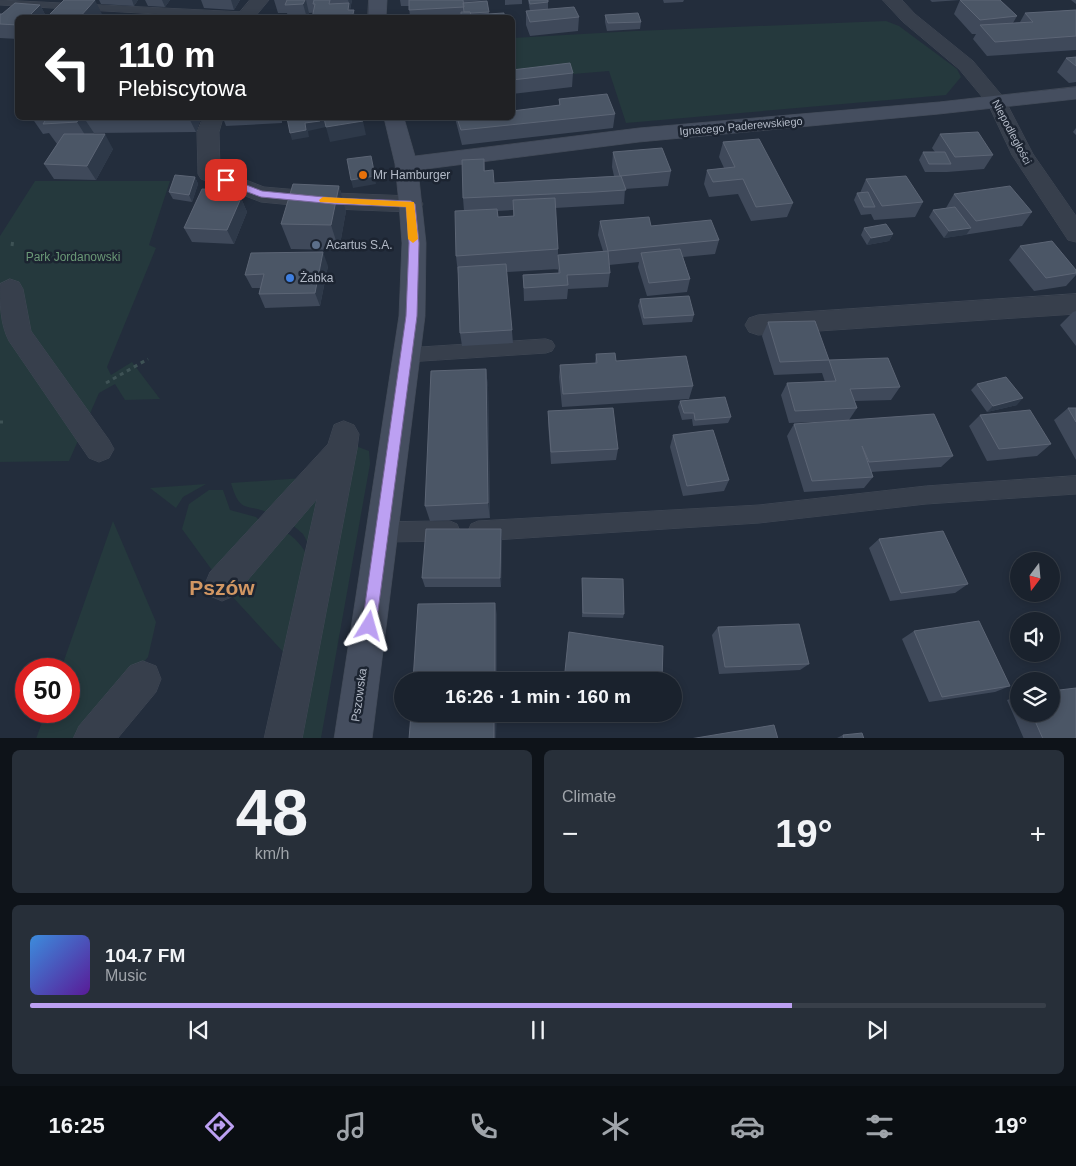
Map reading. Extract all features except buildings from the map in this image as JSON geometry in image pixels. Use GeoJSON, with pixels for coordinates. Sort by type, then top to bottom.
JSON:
{"type":"FeatureCollection","features":[{"type":"Feature","properties":{"kind":"street"},"geometry":{"type":"LineString","coordinates":[[245,15],[260,0]]}},
{"type":"Feature","properties":{"kind":"street"},"geometry":{"type":"LineString","coordinates":[[377,15],[378,0]]}},
{"type":"Feature","properties":{"kind":"street","name":"Niepodległości"},"geometry":{"type":"LineString","coordinates":[[892,0],[909,18],[966,65],[998,102],[1023,155],[1076,234]]}},
{"type":"Feature","properties":{"kind":"street","name":"Ignacego Paderewskiego"},"geometry":{"type":"LineString","coordinates":[[406,164],[639,135],[1076,93]]}},
{"type":"Feature","properties":{"kind":"street"},"geometry":{"type":"LineString","coordinates":[[212,120],[208,132],[209,174],[261,194],[334,201],[411,204]]}},
{"type":"Feature","properties":{"kind":"street","name":"Pszowska"},"geometry":{"type":"LineString","coordinates":[[353,738],[412,316],[411,204],[406,164],[395,120]]}},
{"type":"Feature","properties":{"kind":"street"},"geometry":{"type":"LineString","coordinates":[[10,289],[18,334],[99,449]]}},
{"type":"Feature","properties":{"kind":"street"},"geometry":{"type":"LineString","coordinates":[[758,325],[1076,304]]}},
{"type":"Feature","properties":{"kind":"street"},"geometry":{"type":"LineString","coordinates":[[222,584],[343,441],[283,738]]}},
{"type":"Feature","properties":{"kind":"street"},"geometry":{"type":"LineString","coordinates":[[92,738],[143,679]]}},
{"type":"Feature","properties":{"kind":"lane"},"geometry":{"type":"LineString","coordinates":[[0,2],[227,15]]}},
{"type":"Feature","properties":{"kind":"lane"},"geometry":{"type":"LineString","coordinates":[[407,354],[546,346]]}},
{"type":"Feature","properties":{"kind":"lane"},"geometry":{"type":"LineString","coordinates":[[382,532],[545,529],[759,514],[926,495],[1076,485]]}},
{"type":"Feature","properties":{"kind":"path"},"geometry":{"type":"LineString","coordinates":[[12,246],[13,239]]}},
{"type":"Feature","properties":{"kind":"path"},"geometry":{"type":"LineString","coordinates":[[106,382],[148,359]]}},
{"type":"Feature","properties":{"kind":"green space"},"geometry":{"type":"Polygon","coordinates":[[[886,21],[899,26],[957,69],[961,77],[946,95],[626,123],[609,71],[515,79],[515,38],[886,21]]]}},
{"type":"Feature","properties":{"kind":"green space","name":"Park Jordanowski"},"geometry":{"type":"Polygon","coordinates":[[[35,181],[170,181],[149,245],[156,248],[107,367],[111,375],[132,362],[160,399],[125,400],[115,384],[99,393],[69,461],[0,462],[0,236],[35,181]]]}},
{"type":"Feature","properties":{"kind":"green space"},"geometry":{"type":"Polygon","coordinates":[[[353,445],[369,451],[370,464],[321,738],[294,738],[353,445]]]}},
{"type":"Feature","properties":{"kind":"green space"},"geometry":{"type":"Polygon","coordinates":[[[332,472],[312,551],[303,534],[289,522],[332,472]]]}},
{"type":"Feature","properties":{"kind":"green space"},"geometry":{"type":"Polygon","coordinates":[[[303,478],[272,515],[242,504],[238,500],[231,483],[303,478]]]}},
{"type":"Feature","properties":{"kind":"green space"},"geometry":{"type":"Polygon","coordinates":[[[206,484],[183,497],[176,508],[150,488],[206,484]]]}},
{"type":"Feature","properties":{"kind":"green space"},"geometry":{"type":"Polygon","coordinates":[[[209,490],[223,490],[230,510],[256,517],[263,524],[217,577],[182,529],[189,504],[209,490]]]}},
{"type":"Feature","properties":{"kind":"green space"},"geometry":{"type":"Polygon","coordinates":[[[113,521],[156,622],[148,657],[78,738],[36,738],[42,723],[80,723],[80,658],[65,658],[113,521]]]}},
{"type":"Feature","properties":{"kind":"green space"},"geometry":{"type":"Polygon","coordinates":[[[281,530],[295,539],[311,561],[286,655],[229,593],[281,530]]]}},
{"type":"Feature","properties":{"kind":"slow traffic"},"geometry":{"type":"LineString","coordinates":[[323,200],[411,204],[413,239]]}},
{"type":"Feature","properties":{"kind":"place","name":"Mr Hamburger"},"geometry":{"type":"Point","coordinates":[363,175]}},
{"type":"Feature","properties":{"kind":"place","name":"Acartus S.A."},"geometry":{"type":"Point","coordinates":[316,245]}},
{"type":"Feature","properties":{"kind":"place","name":"Żabka"},"geometry":{"type":"Point","coordinates":[290,278]}},
{"type":"Feature","properties":{"kind":"district","name":"Pszów"},"geometry":{"type":"Point","coordinates":[222,587]}},
{"type":"Feature","properties":{"kind":"route"},"geometry":{"type":"LineString","coordinates":[[226,180],[261,194],[334,201],[411,204],[414,243],[412,316],[369,626]]}}]}
